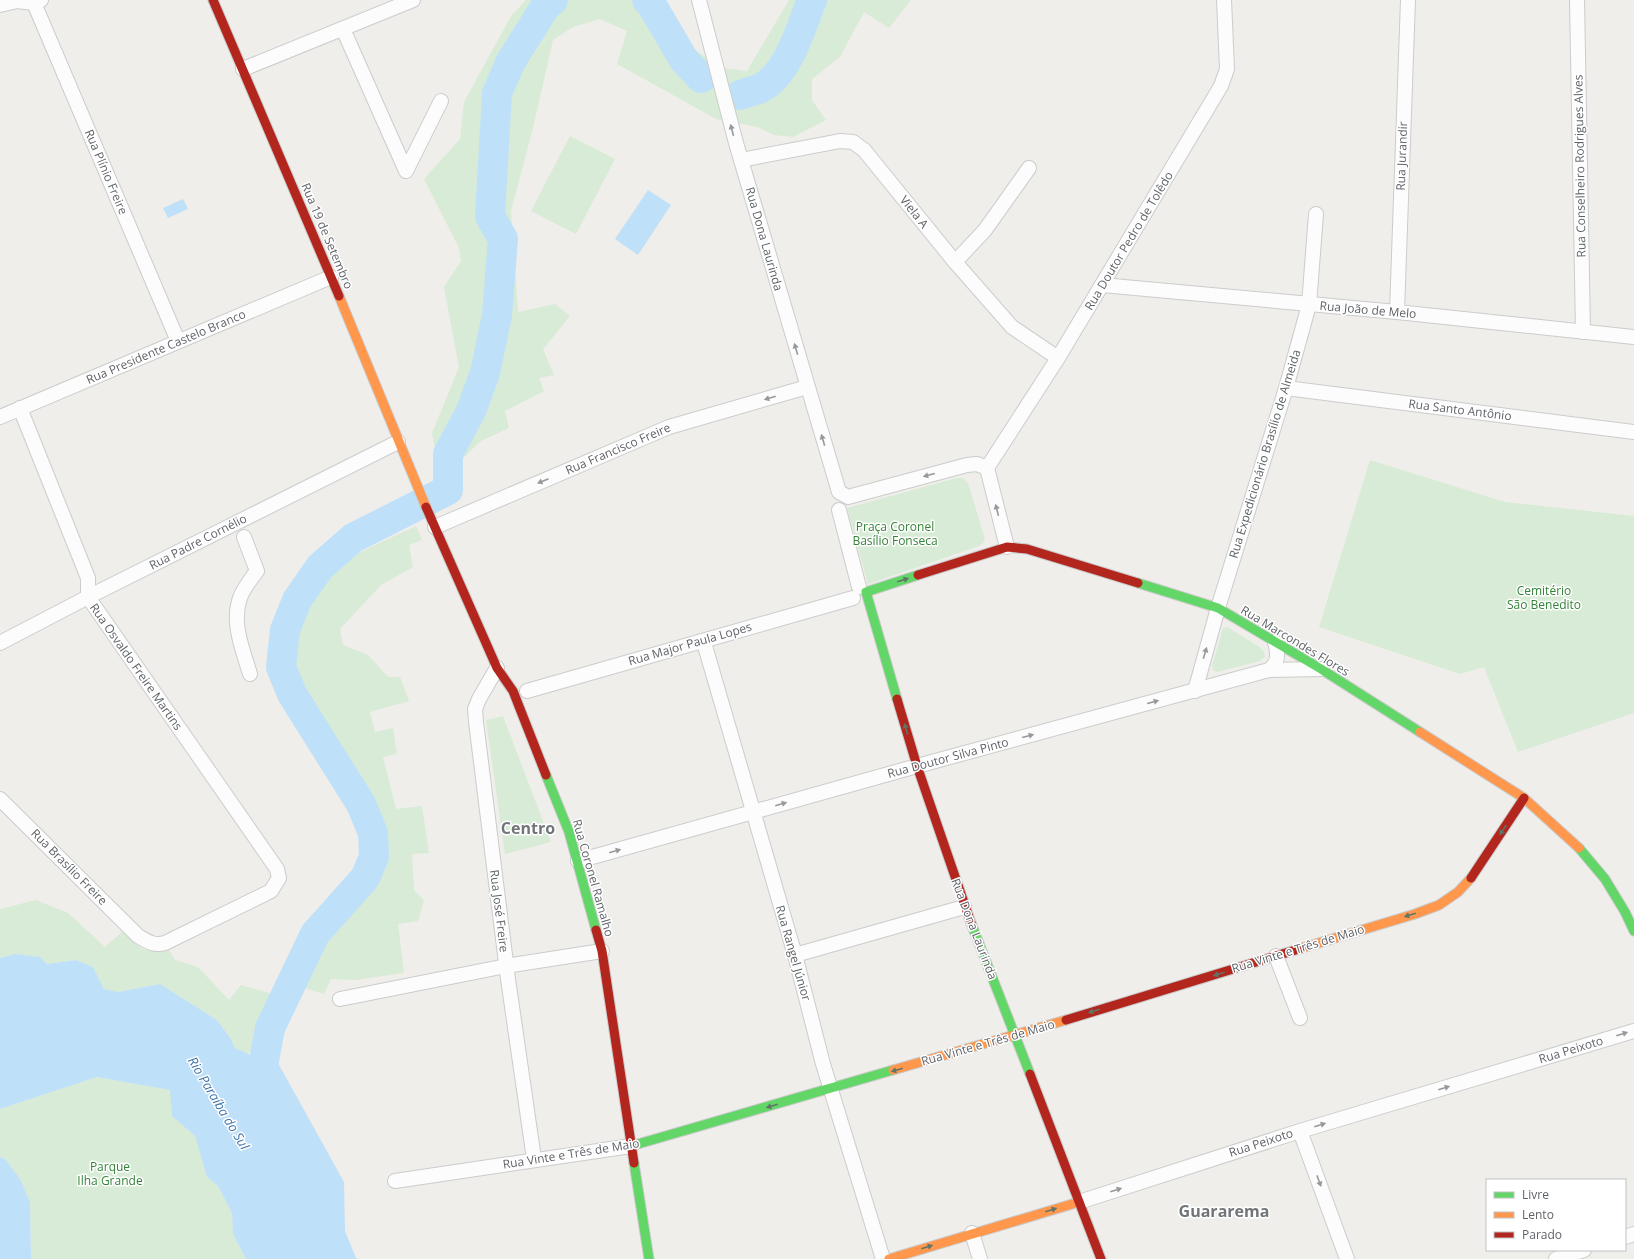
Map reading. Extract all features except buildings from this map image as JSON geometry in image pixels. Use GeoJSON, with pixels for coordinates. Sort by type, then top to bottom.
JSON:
{"type":"FeatureCollection","features":[{"type":"Feature","properties":{"kind":"main road","name":"Rua 19 de Setembro"},"geometry":{"type":"LineString","coordinates":[[213,0],[332,277],[398,442],[433,521]]}},
{"type":"Feature","properties":{"kind":"main road","name":"Rua Coronel Ramalho"},"geometry":{"type":"LineString","coordinates":[[433,521],[497,668],[513,691],[568,832],[578,862],[602,951],[648,1259]]}},
{"type":"Feature","properties":{"kind":"main road","name":"Rua Marcondes Flores"},"geometry":{"type":"LineString","coordinates":[[859,592],[1007,547],[1027,549],[1218,608],[1321,669],[1524,798],[1578,848],[1605,879],[1625,912],[1634,931]]}},
{"type":"Feature","properties":{"kind":"main road","name":"Rua Dona Laurinda"},"geometry":{"type":"LineString","coordinates":[[859,592],[964,907],[1101,1259]]}},
{"type":"Feature","properties":{"kind":"main road","name":"Rua Vinte e Três de Maio"},"geometry":{"type":"LineString","coordinates":[[631,1146],[1015,1036],[1415,914],[1439,905],[1458,892],[1472,876],[1524,798]]}},
{"type":"Feature","properties":{"kind":"main road","name":"Rua Peixoto"},"geometry":{"type":"LineString","coordinates":[[890,1259],[1078,1202]]}},
{"type":"Feature","properties":{"kind":"street"},"geometry":{"type":"LineString","coordinates":[[243,69],[343,30],[413,0]]}},
{"type":"Feature","properties":{"kind":"street","name":"Rua Dona Laurinda"},"geometry":{"type":"LineString","coordinates":[[699,0],[736,143],[838,492],[848,497],[967,465],[977,464],[987,468]]}},
{"type":"Feature","properties":{"kind":"street","name":"Rua Doutor Pedro de Tolêdo"},"geometry":{"type":"LineString","coordinates":[[987,468],[1058,358],[1221,86],[1227,69],[1224,0]]}},
{"type":"Feature","properties":{"kind":"street","name":"Rua Jurandir"},"geometry":{"type":"LineString","coordinates":[[1397,312],[1408,0]]}},
{"type":"Feature","properties":{"kind":"street","name":"Rua Conselheiro Rodrigues Alves"},"geometry":{"type":"LineString","coordinates":[[1578,0],[1583,332]]}},
{"type":"Feature","properties":{"kind":"street"},"geometry":{"type":"LineString","coordinates":[[0,4],[17,1],[38,2]]}},
{"type":"Feature","properties":{"kind":"street","name":"Rua Plínio Freire"},"geometry":{"type":"LineString","coordinates":[[38,2],[178,341]]}},
{"type":"Feature","properties":{"kind":"street"},"geometry":{"type":"LineString","coordinates":[[343,30],[406,171],[441,101]]}},
{"type":"Feature","properties":{"kind":"street","name":"Viela A"},"geometry":{"type":"LineString","coordinates":[[741,160],[840,140],[853,142],[864,150],[955,262],[1012,327],[1058,358]]}},
{"type":"Feature","properties":{"kind":"street"},"geometry":{"type":"LineString","coordinates":[[955,262],[985,230],[1029,168]]}},
{"type":"Feature","properties":{"kind":"street","name":"Rua Expedicionário Brasílio de Almeida"},"geometry":{"type":"LineString","coordinates":[[1195,691],[1218,608],[1286,388],[1309,305],[1316,214]]}},
{"type":"Feature","properties":{"kind":"street","name":"Rua Presidente Castelo Branco"},"geometry":{"type":"LineString","coordinates":[[0,417],[332,277]]}},
{"type":"Feature","properties":{"kind":"street","name":"Rua João de Melo"},"geometry":{"type":"LineString","coordinates":[[1102,285],[1397,312],[1634,337]]}},
{"type":"Feature","properties":{"kind":"street","name":"Rua Francisco Freire"},"geometry":{"type":"LineString","coordinates":[[433,521],[669,427],[807,387]]}},
{"type":"Feature","properties":{"kind":"street","name":"Rua Santo Antônio"},"geometry":{"type":"LineString","coordinates":[[1286,388],[1634,432]]}},
{"type":"Feature","properties":{"kind":"street","name":"Rua Osvaldo Freire Martins"},"geometry":{"type":"LineString","coordinates":[[20,408],[88,578],[88,597],[273,863]]}},
{"type":"Feature","properties":{"kind":"street","name":"Rua Padre Cornélio"},"geometry":{"type":"LineString","coordinates":[[0,644],[88,597],[398,442]]}},
{"type":"Feature","properties":{"kind":"street"},"geometry":{"type":"LineString","coordinates":[[987,468],[1007,547]]}},
{"type":"Feature","properties":{"kind":"street"},"geometry":{"type":"LineString","coordinates":[[839,510],[859,592]]}},
{"type":"Feature","properties":{"kind":"street"},"geometry":{"type":"LineString","coordinates":[[244,537],[257,571],[240,597],[237,613],[237,632],[250,674]]}},
{"type":"Feature","properties":{"kind":"street","name":"Rua Major Paula Lopes"},"geometry":{"type":"LineString","coordinates":[[527,692],[859,592]]}},
{"type":"Feature","properties":{"kind":"street"},"geometry":{"type":"LineString","coordinates":[[1269,670],[1274,666],[1277,659],[1275,642]]}},
{"type":"Feature","properties":{"kind":"street","name":"Rua Rangel Júnior"},"geometry":{"type":"LineString","coordinates":[[705,646],[795,955],[830,1089],[883,1259]]}},
{"type":"Feature","properties":{"kind":"street","name":"Rua José Freire"},"geometry":{"type":"LineString","coordinates":[[497,668],[479,699],[475,709],[506,966],[534,1159]]}},
{"type":"Feature","properties":{"kind":"street","name":"Rua Doutor Silva Pinto"},"geometry":{"type":"LineString","coordinates":[[578,862],[917,766],[1269,670],[1321,669]]}},
{"type":"Feature","properties":{"kind":"street","name":"Rua Brasílio Freire"},"geometry":{"type":"LineString","coordinates":[[0,799],[138,936],[157,945],[165,943],[271,891],[278,878],[277,869],[273,863]]}},
{"type":"Feature","properties":{"kind":"street"},"geometry":{"type":"LineString","coordinates":[[795,955],[964,907]]}},
{"type":"Feature","properties":{"kind":"street"},"geometry":{"type":"LineString","coordinates":[[340,999],[506,966],[602,951]]}},
{"type":"Feature","properties":{"kind":"street"},"geometry":{"type":"LineString","coordinates":[[1276,956],[1300,1018]]}},
{"type":"Feature","properties":{"kind":"street","name":"Rua Peixoto"},"geometry":{"type":"LineString","coordinates":[[1078,1202],[1300,1131],[1634,1031]]}},
{"type":"Feature","properties":{"kind":"street"},"geometry":{"type":"LineString","coordinates":[[1300,1131],[1347,1259]]}},
{"type":"Feature","properties":{"kind":"street","name":"Rua Vinte e Três de Maio"},"geometry":{"type":"LineString","coordinates":[[395,1181],[534,1159],[631,1146]]}},
{"type":"Feature","properties":{"kind":"street"},"geometry":{"type":"LineString","coordinates":[[972,1234],[980,1259]]}},
{"type":"Feature","properties":{"kind":"street"},"geometry":{"type":"LineString","coordinates":[[1556,1259],[1581,1251]]}},
{"type":"Feature","properties":{"kind":"green space"},"geometry":{"type":"Polygon","coordinates":[[[526,0],[663,0],[687,44],[721,68],[747,71],[789,0],[911,0],[889,28],[864,12],[840,57],[812,79],[812,100],[826,120],[793,137],[774,135],[757,127],[716,119],[617,64],[627,31],[600,19],[573,27],[553,40],[533,128],[511,211],[518,312],[555,304],[570,316],[543,349],[554,375],[539,378],[544,391],[505,411],[509,428],[481,441],[457,464],[443,448],[435,449],[432,433],[459,367],[444,287],[461,261],[459,248],[424,179],[460,139],[464,102],[511,16],[526,0]]]}},
{"type":"Feature","properties":{"kind":"green space"},"geometry":{"type":"Polygon","coordinates":[[[570,136],[615,159],[576,234],[531,211],[570,136]]]}},
{"type":"Feature","properties":{"kind":"green space","name":"Cemitério São Benedito"},"geometry":{"type":"Polygon","coordinates":[[[1370,460],[1505,502],[1634,516],[1634,713],[1518,752],[1484,667],[1460,674],[1319,627],[1370,460]]]}},
{"type":"Feature","properties":{"kind":"green space","name":"Praça Coronel Basílio Fonseca"},"geometry":{"type":"Polygon","coordinates":[[[957,478],[963,478],[968,483],[985,539],[983,543],[979,546],[868,584],[847,508],[957,478]]]}},
{"type":"Feature","properties":{"kind":"green space"},"geometry":{"type":"Polygon","coordinates":[[[416,526],[422,540],[409,545],[413,567],[381,585],[340,629],[343,645],[368,655],[388,677],[400,677],[409,701],[370,712],[375,732],[393,728],[397,754],[383,757],[396,809],[422,806],[429,853],[412,854],[414,890],[424,900],[418,921],[398,924],[404,973],[355,980],[331,979],[324,994],[304,988],[328,938],[377,887],[387,865],[384,832],[363,783],[328,736],[295,680],[292,639],[307,602],[329,576],[354,555],[416,526]]]}},
{"type":"Feature","properties":{"kind":"green space"},"geometry":{"type":"Polygon","coordinates":[[[1227,627],[1261,648],[1265,657],[1260,661],[1217,672],[1213,670],[1212,666],[1223,628],[1227,627]]]}},
{"type":"Feature","properties":{"kind":"green space"},"geometry":{"type":"Polygon","coordinates":[[[503,716],[551,842],[505,854],[486,720],[503,716]]]}},
{"type":"Feature","properties":{"kind":"green space"},"geometry":{"type":"Polygon","coordinates":[[[36,900],[68,913],[105,947],[122,932],[142,949],[153,951],[168,948],[175,960],[198,967],[229,1000],[241,985],[273,994],[267,1015],[254,1031],[256,1044],[248,1054],[235,1048],[231,1039],[217,1020],[160,984],[118,992],[103,989],[93,967],[76,960],[47,964],[39,957],[15,954],[0,958],[0,909],[36,900]]]}},
{"type":"Feature","properties":{"kind":"green space","name":"Parque Ilha Grande"},"geometry":{"type":"Polygon","coordinates":[[[97,1077],[171,1090],[172,1116],[195,1136],[207,1177],[218,1186],[232,1213],[233,1234],[246,1259],[31,1259],[30,1202],[5,1159],[0,1157],[0,1109],[97,1077]]]}},
{"type":"Feature","properties":{"kind":"water"},"geometry":{"type":"Polygon","coordinates":[[[648,190],[671,205],[638,255],[615,239],[648,190]]]}},
{"type":"Feature","properties":{"kind":"water"},"geometry":{"type":"Polygon","coordinates":[[[183,199],[188,209],[168,218],[163,208],[183,199]]]}},
{"type":"Feature","properties":{"kind":"water","name":"Rio Paraíba do Sul"},"geometry":{"type":"Polygon","coordinates":[[[15,954],[40,957],[47,964],[76,960],[93,967],[104,989],[118,992],[160,984],[217,1020],[231,1039],[235,1048],[248,1054],[278,1063],[344,1182],[345,1231],[356,1258],[358,1259],[246,1259],[233,1234],[232,1213],[218,1186],[207,1177],[195,1136],[172,1116],[170,1090],[97,1077],[0,1109],[0,958],[15,954]]]}},
{"type":"Feature","properties":{"kind":"water"},"geometry":{"type":"Polygon","coordinates":[[[0,1157],[5,1159],[20,1179],[30,1202],[31,1259],[0,1259],[0,1157]]]}},
{"type":"Feature","properties":{"kind":"waterway"},"geometry":{"type":"LineString","coordinates":[[264,1100],[261,1077],[270,1028],[315,934],[365,878],[374,857],[373,833],[361,804],[292,694],[281,667],[285,630],[297,600],[320,567],[353,538],[448,490],[448,454],[471,411],[485,373],[497,315],[503,239],[490,216],[497,93],[511,61],[545,7],[553,0]]}},
{"type":"Feature","properties":{"kind":"waterway"},"geometry":{"type":"LineString","coordinates":[[647,0],[650,2],[684,60],[701,78]]}},
{"type":"Feature","properties":{"kind":"waterway"},"geometry":{"type":"LineString","coordinates":[[740,95],[761,88],[771,81],[779,72],[787,61],[793,48],[812,0]]}},
{"type":"Feature","properties":{"kind":"traffic: fast"},"geometry":{"type":"LineString","coordinates":[[897,699],[866,592],[918,575]]}},
{"type":"Feature","properties":{"kind":"traffic: fast"},"geometry":{"type":"LineString","coordinates":[[1138,583],[1218,608],[1321,669],[1420,732]]}},
{"type":"Feature","properties":{"kind":"traffic: fast"},"geometry":{"type":"LineString","coordinates":[[546,775],[569,832],[596,930]]}},
{"type":"Feature","properties":{"kind":"traffic: fast"},"geometry":{"type":"LineString","coordinates":[[1579,848],[1605,879],[1625,912],[1634,931]]}},
{"type":"Feature","properties":{"kind":"traffic: fast"},"geometry":{"type":"LineString","coordinates":[[971,923],[1030,1074]]}},
{"type":"Feature","properties":{"kind":"traffic: fast"},"geometry":{"type":"LineString","coordinates":[[631,1146],[893,1070]]}},
{"type":"Feature","properties":{"kind":"traffic: fast"},"geometry":{"type":"LineString","coordinates":[[634,1163],[649,1259]]}},
{"type":"Feature","properties":{"kind":"traffic: slow"},"geometry":{"type":"LineString","coordinates":[[339,296],[426,507]]}},
{"type":"Feature","properties":{"kind":"traffic: slow"},"geometry":{"type":"LineString","coordinates":[[1420,732],[1524,798],[1579,848]]}},
{"type":"Feature","properties":{"kind":"traffic: slow"},"geometry":{"type":"LineString","coordinates":[[1302,948],[1415,914],[1439,905],[1458,892],[1471,878]]}},
{"type":"Feature","properties":{"kind":"traffic: slow"},"geometry":{"type":"LineString","coordinates":[[893,1070],[1066,1020]]}},
{"type":"Feature","properties":{"kind":"traffic: slow"},"geometry":{"type":"LineString","coordinates":[[889,1259],[1079,1202]]}},
{"type":"Feature","properties":{"kind":"traffic: jam"},"geometry":{"type":"LineString","coordinates":[[213,0],[339,296]]}},
{"type":"Feature","properties":{"kind":"traffic: jam"},"geometry":{"type":"LineString","coordinates":[[426,507],[497,668],[513,691],[546,775]]}},
{"type":"Feature","properties":{"kind":"traffic: jam"},"geometry":{"type":"LineString","coordinates":[[918,575],[1007,547],[1027,549],[1138,583]]}},
{"type":"Feature","properties":{"kind":"traffic: jam"},"geometry":{"type":"LineString","coordinates":[[897,699],[917,766],[971,923]]}},
{"type":"Feature","properties":{"kind":"traffic: jam"},"geometry":{"type":"LineString","coordinates":[[1471,878],[1524,798]]}},
{"type":"Feature","properties":{"kind":"traffic: jam"},"geometry":{"type":"LineString","coordinates":[[596,930],[602,951],[634,1163]]}},
{"type":"Feature","properties":{"kind":"traffic: jam"},"geometry":{"type":"LineString","coordinates":[[1066,1020],[1302,948]]}},
{"type":"Feature","properties":{"kind":"traffic: jam"},"geometry":{"type":"LineString","coordinates":[[1030,1074],[1101,1259]]}},
{"type":"Feature","properties":{"kind":"district","name":"Centro"},"geometry":{"type":"Point","coordinates":[528,828]}},
{"type":"Feature","properties":{"kind":"district","name":"Guararema"},"geometry":{"type":"Point","coordinates":[1224,1211]}}]}
